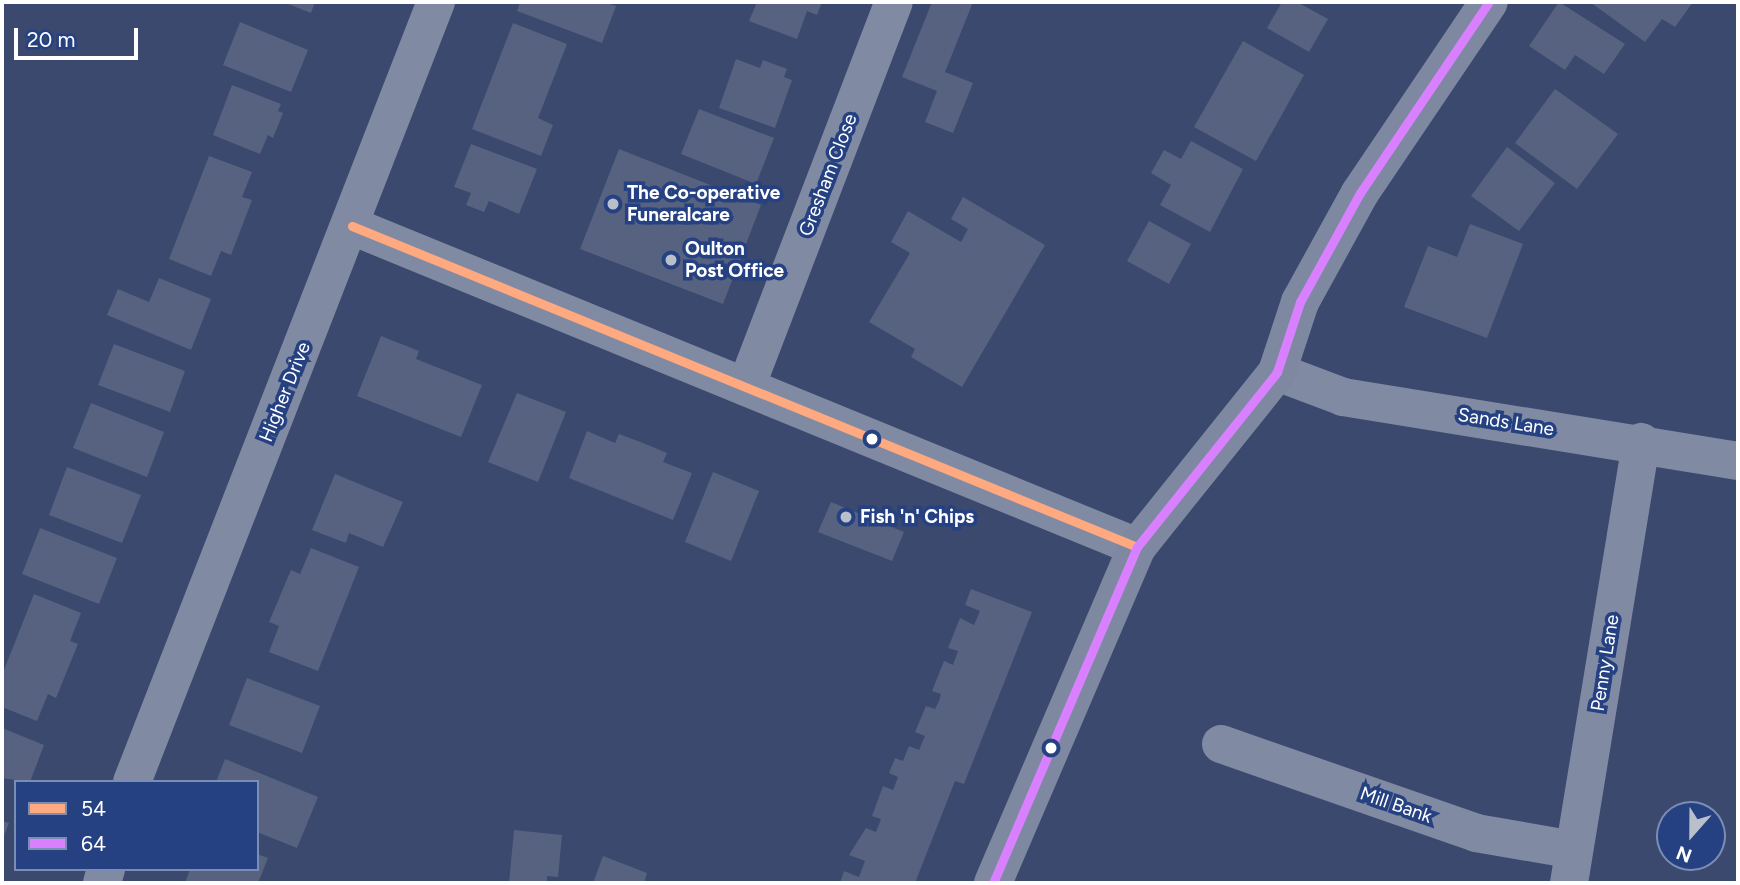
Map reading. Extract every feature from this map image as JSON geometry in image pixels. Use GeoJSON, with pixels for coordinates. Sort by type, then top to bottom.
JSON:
{"type":"FeatureCollection","features":[{"type":"Feature","properties":{"kind":"main road"},"geometry":{"type":"LineString","coordinates":[[993,883],[1137,547],[1276,372],[1300,302],[1360,193],[1489,2]]}},
{"type":"Feature","properties":{"kind":"street","name":"Higher Drive"},"geometry":{"type":"LineString","coordinates":[[133,780],[352,226],[436,2]]}},
{"type":"Feature","properties":{"kind":"street","name":"Gresham Close"},"geometry":{"type":"LineString","coordinates":[[746,387],[894,2]]}},
{"type":"Feature","properties":{"kind":"street"},"geometry":{"type":"LineString","coordinates":[[352,226],[1137,547]]}},
{"type":"Feature","properties":{"kind":"street","name":"Sands Lane"},"geometry":{"type":"LineString","coordinates":[[1276,372],[1343,397],[1641,442],[1738,461]]}},
{"type":"Feature","properties":{"kind":"street","name":"Penny Lane"},"geometry":{"type":"LineString","coordinates":[[1572,867],[1641,442]]}},
{"type":"Feature","properties":{"kind":"street","name":"Mill Bank"},"geometry":{"type":"LineString","coordinates":[[1221,744],[1572,867]]}},
{"type":"Feature","properties":{"kind":"building"},"geometry":{"type":"Polygon","coordinates":[[[283,2],[315,2],[311,13],[283,2]]]}},
{"type":"Feature","properties":{"kind":"building"},"geometry":{"type":"Polygon","coordinates":[[[520,2],[604,2],[616,6],[602,43],[517,11],[520,2]]]}},
{"type":"Feature","properties":{"kind":"building"},"geometry":{"type":"Polygon","coordinates":[[[757,2],[822,2],[817,15],[807,11],[797,39],[749,21],[757,2]]]}},
{"type":"Feature","properties":{"kind":"building"},"geometry":{"type":"Polygon","coordinates":[[[932,2],[973,2],[945,72],[973,83],[953,133],[925,122],[937,91],[902,77],[932,2]]]}},
{"type":"Feature","properties":{"kind":"building"},"geometry":{"type":"Polygon","coordinates":[[[1282,2],[1297,2],[1328,19],[1309,52],[1267,28],[1282,2]]]}},
{"type":"Feature","properties":{"kind":"building"},"geometry":{"type":"Polygon","coordinates":[[[1559,2],[1625,44],[1604,74],[1575,55],[1565,70],[1529,46],[1559,2]]]}},
{"type":"Feature","properties":{"kind":"building"},"geometry":{"type":"Polygon","coordinates":[[[1590,2],[1693,2],[1675,27],[1662,19],[1645,42],[1590,2]]]}},
{"type":"Feature","properties":{"kind":"building"},"geometry":{"type":"Polygon","coordinates":[[[240,22],[308,50],[291,92],[223,65],[240,22]]]}},
{"type":"Feature","properties":{"kind":"building"},"geometry":{"type":"Polygon","coordinates":[[[513,23],[567,44],[538,118],[553,125],[541,156],[472,129],[513,23]]]}},
{"type":"Feature","properties":{"kind":"building"},"geometry":{"type":"Polygon","coordinates":[[[1243,41],[1304,75],[1256,161],[1194,127],[1243,41]]]}},
{"type":"Feature","properties":{"kind":"building"},"geometry":{"type":"Polygon","coordinates":[[[736,59],[760,68],[763,60],[787,69],[784,77],[792,80],[775,128],[719,108],[736,59]]]}},
{"type":"Feature","properties":{"kind":"building"},"geometry":{"type":"Polygon","coordinates":[[[232,85],[281,104],[278,111],[283,113],[273,138],[268,135],[260,154],[213,135],[232,85]]]}},
{"type":"Feature","properties":{"kind":"building"},"geometry":{"type":"Polygon","coordinates":[[[1555,89],[1618,134],[1577,189],[1515,143],[1555,89]]]}},
{"type":"Feature","properties":{"kind":"building"},"geometry":{"type":"Polygon","coordinates":[[[699,109],[774,138],[756,184],[681,154],[699,109]]]}},
{"type":"Feature","properties":{"kind":"building"},"geometry":{"type":"Polygon","coordinates":[[[1191,141],[1243,169],[1210,232],[1160,205],[1171,185],[1151,173],[1164,150],[1181,159],[1191,141]]]}},
{"type":"Feature","properties":{"kind":"building"},"geometry":{"type":"Polygon","coordinates":[[[471,144],[537,169],[519,214],[489,201],[484,212],[466,205],[471,193],[454,187],[471,144]]]}},
{"type":"Feature","properties":{"kind":"building"},"geometry":{"type":"Polygon","coordinates":[[[1507,147],[1555,183],[1519,231],[1471,196],[1507,147]]]}},
{"type":"Feature","properties":{"kind":"building"},"geometry":{"type":"Polygon","coordinates":[[[619,149],[761,205],[723,304],[580,249],[619,149]]]}},
{"type":"Feature","properties":{"kind":"building"},"geometry":{"type":"Polygon","coordinates":[[[209,156],[252,172],[242,197],[252,200],[231,255],[221,251],[211,276],[169,259],[209,156]]]}},
{"type":"Feature","properties":{"kind":"building"},"geometry":{"type":"Polygon","coordinates":[[[963,197],[1045,245],[962,387],[911,357],[915,349],[869,322],[910,253],[891,242],[908,211],[961,242],[968,229],[951,219],[963,197]]]}},
{"type":"Feature","properties":{"kind":"building"},"geometry":{"type":"Polygon","coordinates":[[[1149,221],[1191,244],[1169,284],[1127,261],[1149,221]]]}},
{"type":"Feature","properties":{"kind":"building"},"geometry":{"type":"Polygon","coordinates":[[[1470,224],[1523,244],[1487,338],[1404,307],[1428,246],[1457,257],[1470,224]]]}},
{"type":"Feature","properties":{"kind":"building"},"geometry":{"type":"Polygon","coordinates":[[[159,278],[211,299],[191,350],[107,315],[118,289],[149,302],[159,278]]]}},
{"type":"Feature","properties":{"kind":"building"},"geometry":{"type":"Polygon","coordinates":[[[381,336],[419,351],[416,359],[482,385],[461,437],[357,396],[381,336]]]}},
{"type":"Feature","properties":{"kind":"building"},"geometry":{"type":"Polygon","coordinates":[[[114,344],[185,371],[170,412],[98,385],[114,344]]]}},
{"type":"Feature","properties":{"kind":"building"},"geometry":{"type":"Polygon","coordinates":[[[517,393],[566,412],[538,482],[488,462],[517,393]]]}},
{"type":"Feature","properties":{"kind":"building"},"geometry":{"type":"Polygon","coordinates":[[[91,403],[164,432],[147,477],[73,448],[91,403]]]}},
{"type":"Feature","properties":{"kind":"building"},"geometry":{"type":"Polygon","coordinates":[[[587,431],[615,443],[619,434],[643,443],[667,453],[663,462],[692,473],[673,520],[569,478],[587,431]]]}},
{"type":"Feature","properties":{"kind":"building"},"geometry":{"type":"Polygon","coordinates":[[[67,467],[141,495],[122,543],[49,515],[67,467]]]}},
{"type":"Feature","properties":{"kind":"building"},"geometry":{"type":"Polygon","coordinates":[[[713,472],[759,491],[731,561],[685,542],[713,472]]]}},
{"type":"Feature","properties":{"kind":"building"},"geometry":{"type":"Polygon","coordinates":[[[335,474],[403,502],[383,547],[349,533],[346,543],[312,530],[335,474]]]}},
{"type":"Feature","properties":{"kind":"building","name":"Fish 'n' Chips"},"geometry":{"type":"Polygon","coordinates":[[[831,502],[904,532],[892,561],[818,532],[831,502]]]}},
{"type":"Feature","properties":{"kind":"building"},"geometry":{"type":"Polygon","coordinates":[[[40,528],[117,558],[99,604],[22,574],[40,528]]]}},
{"type":"Feature","properties":{"kind":"building"},"geometry":{"type":"Polygon","coordinates":[[[311,548],[359,567],[318,671],[269,652],[279,626],[269,622],[291,570],[300,574],[311,548]]]}},
{"type":"Feature","properties":{"kind":"building"},"geometry":{"type":"Polygon","coordinates":[[[971,589],[1032,612],[964,784],[955,781],[915,883],[840,883],[844,871],[859,877],[865,861],[849,855],[866,828],[876,832],[881,819],[872,816],[883,786],[893,790],[898,777],[889,773],[895,758],[903,761],[909,746],[919,750],[925,736],[915,732],[926,706],[935,709],[939,701],[941,694],[932,691],[944,661],[953,665],[958,651],[948,648],[960,618],[974,625],[980,611],[965,605],[971,589]]]}},
{"type":"Feature","properties":{"kind":"building"},"geometry":{"type":"Polygon","coordinates":[[[34,594],[81,613],[70,641],[78,644],[56,698],[48,694],[37,721],[2,707],[2,675],[34,594]]]}},
{"type":"Feature","properties":{"kind":"building"},"geometry":{"type":"Polygon","coordinates":[[[247,678],[320,706],[302,753],[229,725],[247,678]]]}},
{"type":"Feature","properties":{"kind":"building"},"geometry":{"type":"Polygon","coordinates":[[[2,728],[44,745],[31,780],[2,778],[2,728]]]}},
{"type":"Feature","properties":{"kind":"building"},"geometry":{"type":"Polygon","coordinates":[[[225,759],[318,797],[297,848],[259,833],[259,780],[217,780],[225,759]]]}},
{"type":"Feature","properties":{"kind":"building"},"geometry":{"type":"Polygon","coordinates":[[[2,821],[9,823],[2,841],[2,821]]]}},
{"type":"Feature","properties":{"kind":"building"},"geometry":{"type":"Polygon","coordinates":[[[514,830],[562,835],[558,877],[547,876],[547,883],[509,883],[514,830]]]}},
{"type":"Feature","properties":{"kind":"building"},"geometry":{"type":"Polygon","coordinates":[[[259,855],[268,858],[258,883],[185,883],[189,871],[259,871],[259,855]]]}},
{"type":"Feature","properties":{"kind":"building"},"geometry":{"type":"Polygon","coordinates":[[[603,856],[647,873],[644,883],[593,883],[603,856]]]}},
{"type":"Feature","properties":{"kind":"transit line","name":"64"},"geometry":{"type":"LineString","coordinates":[[993,883],[1137,547],[1277,372],[1300,302],[1360,193],[1489,2]]}},
{"type":"Feature","properties":{"kind":"transit line","name":"54"},"geometry":{"type":"LineString","coordinates":[[352,226],[1137,547]]}},
{"type":"Feature","properties":{"kind":"place","name":"The Co-operative Funeralcare"},"geometry":{"type":"Point","coordinates":[613,204]}},
{"type":"Feature","properties":{"kind":"place","name":"Oulton Post Office"},"geometry":{"type":"Point","coordinates":[671,260]}},
{"type":"Feature","properties":{"kind":"place","name":"Fish 'n' Chips"},"geometry":{"type":"Point","coordinates":[846,517]}}]}
